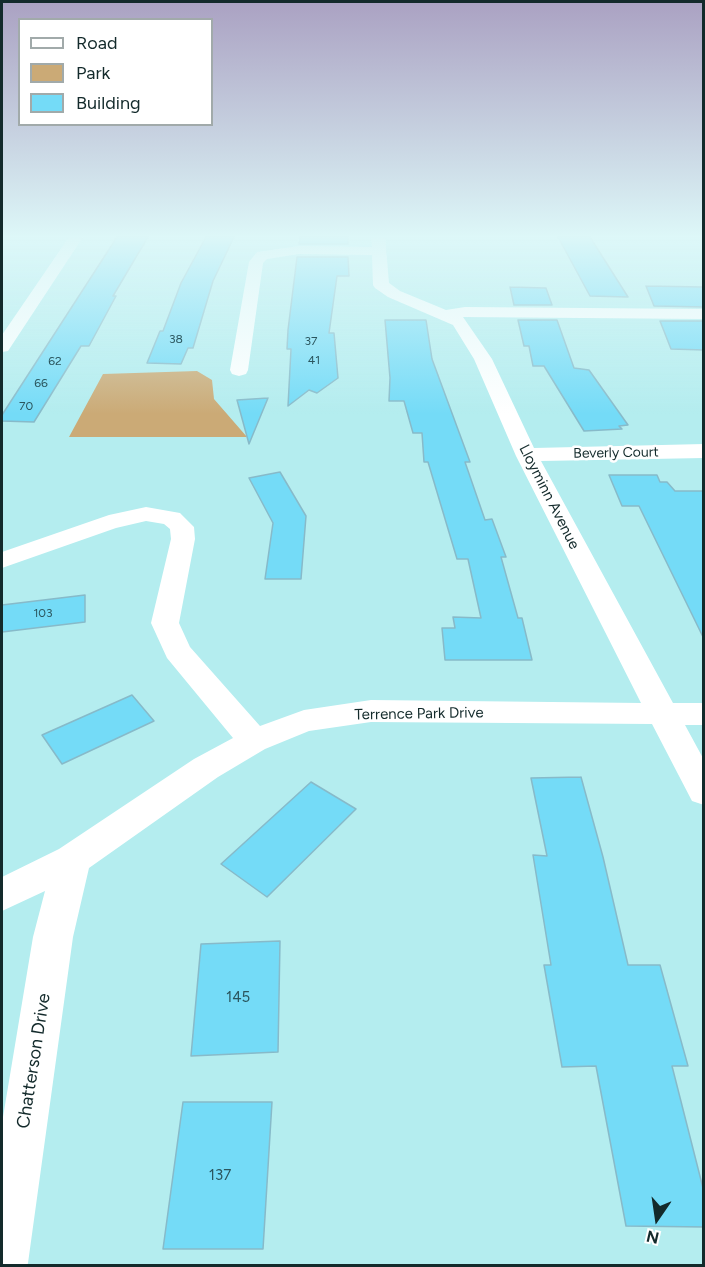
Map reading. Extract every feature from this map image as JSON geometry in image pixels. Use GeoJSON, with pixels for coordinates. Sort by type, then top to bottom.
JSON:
{"type":"FeatureCollection","features":[{"type":"Feature","properties":{"kind":"street"},"geometry":{"type":"LineString","coordinates":[[2,347],[37,296]]}},
{"type":"Feature","properties":{"kind":"street"},"geometry":{"type":"LineString","coordinates":[[238,370],[250,296]]}},
{"type":"Feature","properties":{"kind":"street","name":"Lloyminn Avenue"},"geometry":{"type":"LineString","coordinates":[[399,296],[460,322],[483,359],[528,455],[704,792]]}},
{"type":"Feature","properties":{"kind":"street"},"geometry":{"type":"LineString","coordinates":[[446,315],[465,312],[704,314]]}},
{"type":"Feature","properties":{"kind":"street"},"geometry":{"type":"LineString","coordinates":[[2,321],[20,321]]}},
{"type":"Feature","properties":{"kind":"street","name":"Beverly Court"},"geometry":{"type":"LineString","coordinates":[[528,455],[704,451]]}},
{"type":"Feature","properties":{"kind":"street"},"geometry":{"type":"LineString","coordinates":[[2,560],[109,522],[146,514],[171,518],[182,527],[183,539],[165,623],[177,651],[254,741]]}},
{"type":"Feature","properties":{"kind":"street","name":"Terrence Park Drive"},"geometry":{"type":"LineString","coordinates":[[2,895],[72,860],[206,768],[254,741],[304,721],[371,711],[704,714]]}},
{"type":"Feature","properties":{"kind":"street","name":"Chatterson Drive"},"geometry":{"type":"LineString","coordinates":[[2,1263],[53,937],[72,860]]}},
{"type":"Feature","properties":{"kind":"green space"},"geometry":{"type":"Polygon","coordinates":[[[197,371],[212,380],[214,399],[247,437],[69,437],[103,374],[197,371]]]}},
{"type":"Feature","properties":{"kind":"building"},"geometry":{"type":"Polygon","coordinates":[[[79,296],[116,296],[89,346],[81,346],[34,422],[2,421],[2,415],[79,296]]]}},
{"type":"Feature","properties":{"kind":"building"},"geometry":{"type":"Polygon","coordinates":[[[176,296],[208,296],[193,348],[188,348],[181,364],[147,363],[160,331],[163,331],[176,296]]]}},
{"type":"Feature","properties":{"kind":"building"},"geometry":{"type":"Polygon","coordinates":[[[292,296],[334,296],[329,333],[334,333],[338,378],[317,393],[309,390],[288,406],[291,349],[287,349],[292,296]]]}},
{"type":"Feature","properties":{"kind":"building"},"geometry":{"type":"Polygon","coordinates":[[[512,296],[549,296],[552,305],[514,305],[512,296]]]}},
{"type":"Feature","properties":{"kind":"building"},"geometry":{"type":"Polygon","coordinates":[[[650,296],[704,296],[704,307],[654,306],[650,296]]]}},
{"type":"Feature","properties":{"kind":"building"},"geometry":{"type":"Polygon","coordinates":[[[385,320],[426,320],[432,359],[470,462],[465,462],[485,520],[492,519],[506,557],[501,557],[518,618],[522,618],[532,660],[445,660],[442,628],[455,628],[453,617],[481,618],[468,559],[457,559],[428,462],[424,462],[422,433],[413,433],[404,401],[389,401],[390,378],[385,320]]]}},
{"type":"Feature","properties":{"kind":"building"},"geometry":{"type":"Polygon","coordinates":[[[518,320],[557,320],[574,368],[589,370],[628,425],[619,426],[622,429],[584,431],[544,366],[533,366],[529,346],[524,346],[518,320]]]}},
{"type":"Feature","properties":{"kind":"building"},"geometry":{"type":"Polygon","coordinates":[[[660,321],[704,321],[704,350],[671,349],[660,321]]]}},
{"type":"Feature","properties":{"kind":"building"},"geometry":{"type":"Polygon","coordinates":[[[268,398],[249,444],[237,400],[268,398]]]}},
{"type":"Feature","properties":{"kind":"building"},"geometry":{"type":"Polygon","coordinates":[[[280,472],[306,516],[301,579],[265,579],[273,523],[249,478],[280,472]]]}},
{"type":"Feature","properties":{"kind":"building"},"geometry":{"type":"Polygon","coordinates":[[[609,475],[657,475],[660,482],[667,482],[675,491],[704,491],[704,639],[639,506],[622,506],[609,475]]]}},
{"type":"Feature","properties":{"kind":"building"},"geometry":{"type":"Polygon","coordinates":[[[85,595],[85,622],[2,632],[2,605],[85,595]]]}},
{"type":"Feature","properties":{"kind":"building"},"geometry":{"type":"Polygon","coordinates":[[[132,695],[154,721],[62,764],[42,735],[132,695]]]}},
{"type":"Feature","properties":{"kind":"building"},"geometry":{"type":"Polygon","coordinates":[[[581,777],[603,857],[628,965],[660,965],[688,1066],[672,1066],[704,1192],[704,1227],[626,1226],[596,1066],[562,1067],[544,965],[551,965],[533,855],[547,856],[531,778],[581,777]]]}},
{"type":"Feature","properties":{"kind":"building"},"geometry":{"type":"Polygon","coordinates":[[[311,782],[356,809],[267,897],[221,864],[311,782]]]}},
{"type":"Feature","properties":{"kind":"building"},"geometry":{"type":"Polygon","coordinates":[[[280,941],[278,1052],[191,1056],[201,944],[280,941]]]}},
{"type":"Feature","properties":{"kind":"building"},"geometry":{"type":"Polygon","coordinates":[[[183,1102],[272,1102],[263,1249],[163,1249],[183,1102]]]}}]}
